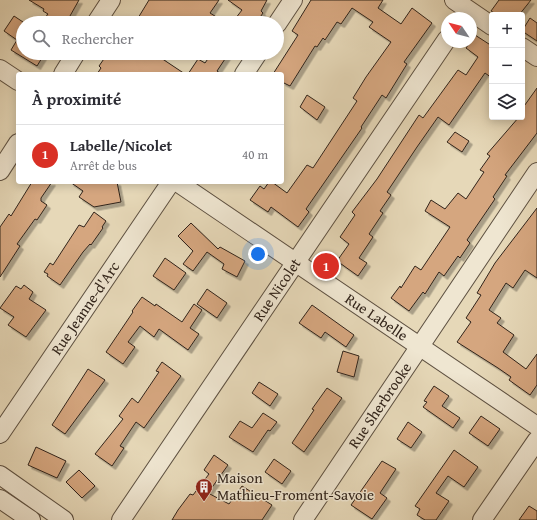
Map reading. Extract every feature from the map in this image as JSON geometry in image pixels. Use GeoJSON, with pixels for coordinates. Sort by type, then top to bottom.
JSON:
{"type":"FeatureCollection","features":[{"type":"Feature","properties":{"kind":"street"},"geometry":{"type":"LineString","coordinates":[[101,16],[111,0]]}},
{"type":"Feature","properties":{"kind":"street"},"geometry":{"type":"LineString","coordinates":[[282,16],[293,0]]}},
{"type":"Feature","properties":{"kind":"street"},"geometry":{"type":"LineString","coordinates":[[464,7],[489,24]]}},
{"type":"Feature","properties":{"kind":"street","name":"Rue Nicolet"},"geometry":{"type":"LineString","coordinates":[[121,520],[441,48]]}},
{"type":"Feature","properties":{"kind":"street"},"geometry":{"type":"LineString","coordinates":[[524,48],[537,57]]}},
{"type":"Feature","properties":{"kind":"street"},"geometry":{"type":"LineString","coordinates":[[64,72],[72,60]]}},
{"type":"Feature","properties":{"kind":"street"},"geometry":{"type":"LineString","coordinates":[[245,72],[253,60]]}},
{"type":"Feature","properties":{"kind":"street"},"geometry":{"type":"LineString","coordinates":[[0,69],[16,80]]}},
{"type":"Feature","properties":{"kind":"street"},"geometry":{"type":"LineString","coordinates":[[0,171],[16,146]]}},
{"type":"Feature","properties":{"kind":"street","name":"Rue Sherbrooke"},"geometry":{"type":"LineString","coordinates":[[303,520],[537,172]]}},
{"type":"Feature","properties":{"kind":"street","name":"Rue Jeanne-d'Arc"},"geometry":{"type":"LineString","coordinates":[[0,434],[170,184]]}},
{"type":"Feature","properties":{"kind":"street","name":"Rue Labelle"},"geometry":{"type":"LineString","coordinates":[[180,184],[537,426]]}},
{"type":"Feature","properties":{"kind":"street"},"geometry":{"type":"LineString","coordinates":[[482,520],[537,440]]}},
{"type":"Feature","properties":{"kind":"street"},"geometry":{"type":"LineString","coordinates":[[0,475],[64,520]]}},
{"type":"Feature","properties":{"kind":"street"},"geometry":{"type":"LineString","coordinates":[[0,499],[31,520]]}},
{"type":"Feature","properties":{"kind":"building"},"geometry":{"type":"Polygon","coordinates":[[[29,0],[79,0],[70,16],[46,16],[48,14],[43,11],[44,9],[29,0]]]}},
{"type":"Feature","properties":{"kind":"building"},"geometry":{"type":"Polygon","coordinates":[[[149,0],[219,0],[210,13],[215,16],[139,16],[149,0]]]}},
{"type":"Feature","properties":{"kind":"building"},"geometry":{"type":"Polygon","coordinates":[[[228,0],[267,0],[261,11],[263,13],[261,16],[237,16],[242,10],[228,0]]]}},
{"type":"Feature","properties":{"kind":"building"},"geometry":{"type":"Polygon","coordinates":[[[311,0],[383,0],[378,8],[401,24],[412,8],[432,23],[404,62],[407,64],[386,98],[382,95],[361,127],[362,128],[306,209],[309,212],[298,227],[271,207],[268,212],[250,200],[260,186],[264,189],[268,184],[275,184],[287,193],[307,165],[313,168],[357,101],[353,98],[366,77],[391,42],[369,27],[373,22],[352,8],[341,24],[337,22],[325,40],[323,38],[317,47],[315,46],[290,86],[284,83],[284,72],[274,72],[282,60],[284,60],[284,57],[298,35],[292,31],[311,0]]]}},
{"type":"Feature","properties":{"kind":"building"},"geometry":{"type":"Polygon","coordinates":[[[499,0],[531,0],[521,12],[491,11],[499,0]]]}},
{"type":"Feature","properties":{"kind":"building"},"geometry":{"type":"Polygon","coordinates":[[[14,16],[16,17],[16,39],[4,31],[14,16]]]}},
{"type":"Feature","properties":{"kind":"building"},"geometry":{"type":"Polygon","coordinates":[[[530,18],[537,23],[537,41],[525,33],[525,26],[530,18]]]}},
{"type":"Feature","properties":{"kind":"building"},"geometry":{"type":"Polygon","coordinates":[[[477,36],[489,44],[489,76],[485,73],[449,125],[438,117],[387,192],[391,195],[380,211],[383,213],[369,234],[373,237],[359,258],[367,263],[358,276],[337,261],[349,244],[340,237],[355,215],[352,212],[377,179],[419,115],[423,118],[458,70],[466,75],[478,57],[466,48],[477,48],[477,36]]]}},
{"type":"Feature","properties":{"kind":"building"},"geometry":{"type":"Polygon","coordinates":[[[16,42],[16,53],[11,50],[16,42]]]}},
{"type":"Feature","properties":{"kind":"building"},"geometry":{"type":"Polygon","coordinates":[[[27,60],[41,60],[37,66],[27,60]]]}},
{"type":"Feature","properties":{"kind":"building"},"geometry":{"type":"Polygon","coordinates":[[[103,60],[164,60],[182,72],[98,72],[101,68],[99,66],[103,60]]]}},
{"type":"Feature","properties":{"kind":"building"},"geometry":{"type":"Polygon","coordinates":[[[197,60],[205,63],[207,60],[224,60],[217,71],[218,72],[189,72],[197,60]]]}},
{"type":"Feature","properties":{"kind":"building"},"geometry":{"type":"Polygon","coordinates":[[[537,88],[537,133],[505,175],[507,176],[493,197],[495,199],[467,240],[470,243],[460,258],[458,256],[444,276],[439,272],[425,294],[423,292],[409,311],[391,298],[400,286],[401,288],[415,266],[421,270],[450,227],[425,211],[431,200],[445,209],[458,193],[466,199],[484,172],[480,170],[490,156],[487,154],[516,120],[525,120],[525,105],[537,88]]]}},
{"type":"Feature","properties":{"kind":"building"},"geometry":{"type":"Polygon","coordinates":[[[307,95],[325,107],[317,120],[300,107],[307,95]]]}},
{"type":"Feature","properties":{"kind":"building"},"geometry":{"type":"Polygon","coordinates":[[[455,132],[469,141],[462,152],[447,142],[455,132]]]}},
{"type":"Feature","properties":{"kind":"building"},"geometry":{"type":"Polygon","coordinates":[[[31,184],[51,184],[41,198],[41,201],[47,205],[37,220],[35,219],[17,244],[20,246],[0,277],[0,227],[9,214],[11,216],[31,184]]]}},
{"type":"Feature","properties":{"kind":"building"},"geometry":{"type":"Polygon","coordinates":[[[73,184],[117,184],[121,202],[94,207],[79,197],[83,191],[73,184]]]}},
{"type":"Feature","properties":{"kind":"building"},"geometry":{"type":"Polygon","coordinates":[[[537,208],[537,278],[525,270],[513,288],[506,283],[489,310],[501,318],[497,323],[514,335],[503,352],[526,369],[537,354],[537,385],[530,395],[509,380],[511,377],[457,342],[471,322],[466,318],[481,295],[477,293],[495,263],[537,208]]]}},
{"type":"Feature","properties":{"kind":"building"},"geometry":{"type":"Polygon","coordinates":[[[94,212],[106,221],[102,227],[103,228],[91,245],[90,244],[83,252],[60,285],[47,276],[48,274],[44,272],[50,263],[53,265],[79,225],[84,227],[94,212]]]}},
{"type":"Feature","properties":{"kind":"building"},"geometry":{"type":"Polygon","coordinates":[[[191,223],[218,249],[220,247],[245,261],[237,277],[222,269],[224,264],[207,252],[193,271],[183,264],[193,251],[178,236],[191,223]]]}},
{"type":"Feature","properties":{"kind":"building"},"geometry":{"type":"Polygon","coordinates":[[[165,258],[186,273],[174,290],[153,276],[165,258]]]}},
{"type":"Feature","properties":{"kind":"building"},"geometry":{"type":"Polygon","coordinates":[[[24,285],[33,292],[29,299],[46,310],[26,337],[8,325],[14,317],[0,308],[16,286],[21,289],[24,285]]]}},
{"type":"Feature","properties":{"kind":"building"},"geometry":{"type":"Polygon","coordinates":[[[207,289],[227,303],[217,318],[197,304],[207,289]]]}},
{"type":"Feature","properties":{"kind":"building"},"geometry":{"type":"Polygon","coordinates":[[[142,297],[155,306],[156,304],[182,322],[194,304],[202,310],[190,328],[199,334],[188,350],[159,329],[154,337],[140,326],[128,342],[135,347],[123,364],[106,352],[142,297]]]}},
{"type":"Feature","properties":{"kind":"building"},"geometry":{"type":"Polygon","coordinates":[[[312,305],[354,335],[346,347],[325,332],[321,338],[299,323],[312,305]]]}},
{"type":"Feature","properties":{"kind":"building"},"geometry":{"type":"Polygon","coordinates":[[[343,351],[359,356],[354,377],[337,372],[343,351]]]}},
{"type":"Feature","properties":{"kind":"building"},"geometry":{"type":"Polygon","coordinates":[[[162,362],[181,376],[144,428],[136,422],[120,446],[124,448],[112,466],[95,454],[123,419],[119,416],[132,398],[138,403],[159,372],[156,371],[162,362]]]}},
{"type":"Feature","properties":{"kind":"building"},"geometry":{"type":"Polygon","coordinates":[[[88,369],[105,380],[65,434],[52,425],[88,369]]]}},
{"type":"Feature","properties":{"kind":"building"},"geometry":{"type":"Polygon","coordinates":[[[259,382],[278,394],[270,406],[252,393],[259,382]]]}},
{"type":"Feature","properties":{"kind":"building"},"geometry":{"type":"Polygon","coordinates":[[[434,386],[449,396],[442,406],[460,418],[453,428],[423,407],[427,402],[424,401],[434,386]]]}},
{"type":"Feature","properties":{"kind":"building"},"geometry":{"type":"Polygon","coordinates":[[[327,388],[342,398],[304,452],[292,443],[314,410],[312,409],[327,388]]]}},
{"type":"Feature","properties":{"kind":"building"},"geometry":{"type":"Polygon","coordinates":[[[263,413],[277,422],[270,431],[268,430],[253,452],[229,437],[240,421],[252,428],[263,413]]]}},
{"type":"Feature","properties":{"kind":"building"},"geometry":{"type":"Polygon","coordinates":[[[481,416],[500,429],[488,446],[469,433],[481,416]]]}},
{"type":"Feature","properties":{"kind":"building"},"geometry":{"type":"Polygon","coordinates":[[[408,422],[422,432],[411,448],[397,439],[408,422]]]}},
{"type":"Feature","properties":{"kind":"building"},"geometry":{"type":"Polygon","coordinates":[[[36,447],[66,461],[57,478],[28,465],[36,447]]]}},
{"type":"Feature","properties":{"kind":"building"},"geometry":{"type":"Polygon","coordinates":[[[454,450],[478,467],[464,487],[448,476],[436,493],[449,501],[436,520],[425,520],[417,515],[420,509],[415,506],[454,450]]]}},
{"type":"Feature","properties":{"kind":"building","name":"Maison Mathieu-Froment-Savoie"},"geometry":{"type":"Polygon","coordinates":[[[214,455],[228,465],[208,493],[229,504],[242,486],[272,505],[262,520],[172,520],[190,494],[193,495],[209,474],[204,470],[214,455]]]}},
{"type":"Feature","properties":{"kind":"building"},"geometry":{"type":"Polygon","coordinates":[[[274,459],[291,471],[282,484],[265,472],[274,459]]]}},
{"type":"Feature","properties":{"kind":"building"},"geometry":{"type":"Polygon","coordinates":[[[382,461],[396,469],[380,493],[387,498],[372,519],[351,505],[382,461]]]}},
{"type":"Feature","properties":{"kind":"building"},"geometry":{"type":"Polygon","coordinates":[[[79,470],[95,486],[82,498],[66,482],[79,470]]]}},
{"type":"Feature","properties":{"kind":"building"},"geometry":{"type":"Polygon","coordinates":[[[529,506],[537,511],[537,520],[519,520],[529,506]]]}},
{"type":"Feature","properties":{"kind":"place","name":"Labelle/Nicolet"},"geometry":{"type":"Point","coordinates":[326,266]}},
{"type":"Feature","properties":{"kind":"place","name":"Maison Mathieu-Froment-Savoie"},"geometry":{"type":"Point","coordinates":[204,502]}}]}
